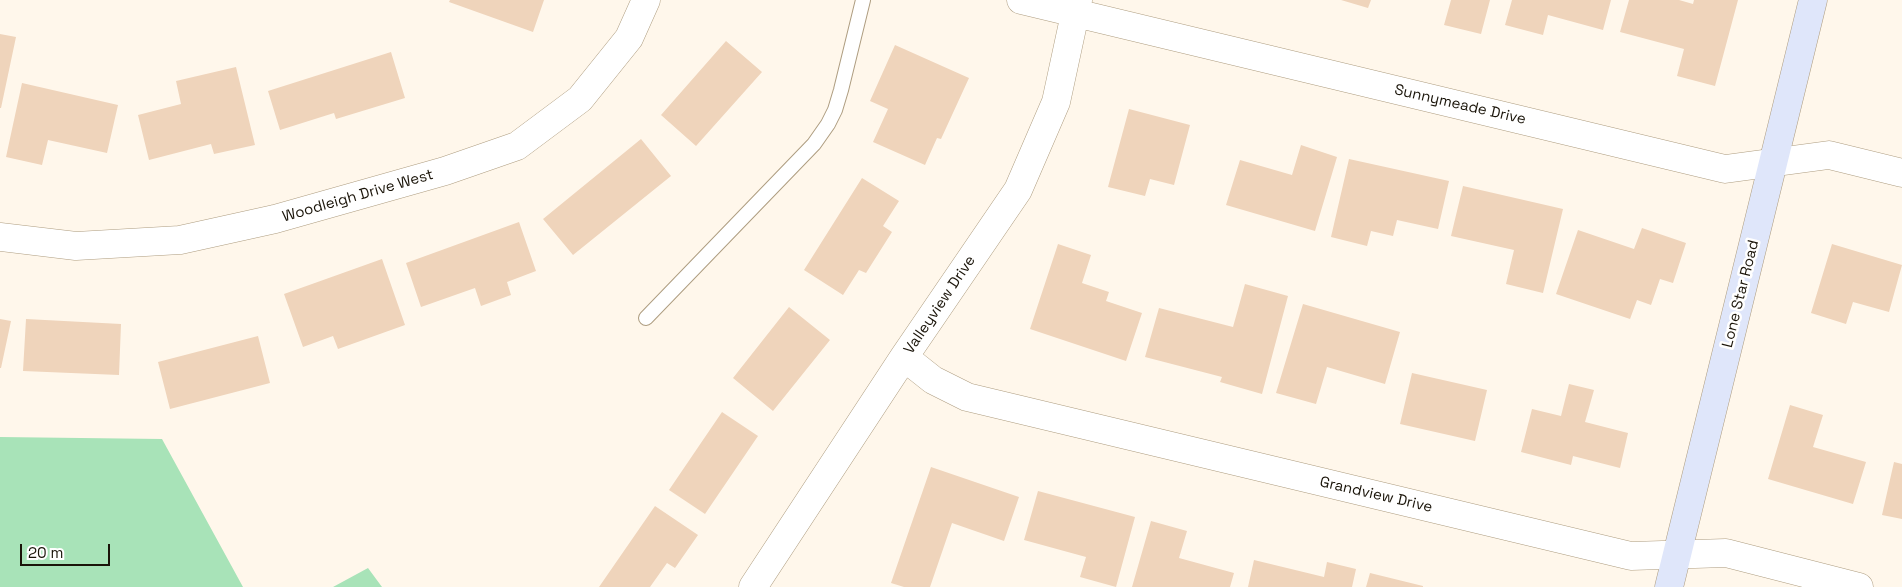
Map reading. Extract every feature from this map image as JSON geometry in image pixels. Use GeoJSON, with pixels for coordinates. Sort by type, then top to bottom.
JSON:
{"type":"FeatureCollection","features":[{"type":"Feature","properties":{"kind":"street","name":"Woodleigh Drive West"},"geometry":{"type":"LineString","coordinates":[[0,237],[76,246],[180,240],[275,219],[445,171],[517,146],[580,99],[630,38],[646,0]]}},
{"type":"Feature","properties":{"kind":"street","name":"Sunnymeade Drive"},"geometry":{"type":"LineString","coordinates":[[1021,0],[1076,7],[1725,169],[1829,155],[1902,173]]}},
{"type":"Feature","properties":{"kind":"street","name":"Lone Star Road"},"geometry":{"type":"LineString","coordinates":[[1669,587],[1813,0]]}},
{"type":"Feature","properties":{"kind":"street","name":"Valleyview Drive"},"geometry":{"type":"LineString","coordinates":[[753,587],[904,357],[1018,190],[1056,102],[1076,7]]}},
{"type":"Feature","properties":{"kind":"street","name":"Grandview Drive"},"geometry":{"type":"LineString","coordinates":[[904,357],[933,380],[967,397],[1631,556],[1726,554],[1859,587]]}},
{"type":"Feature","properties":{"kind":"lane"},"geometry":{"type":"LineString","coordinates":[[646,318],[807,151],[828,124],[837,103],[863,0]]}},
{"type":"Feature","properties":{"kind":"green space"},"geometry":{"type":"Polygon","coordinates":[[[0,437],[162,439],[243,587],[0,587],[0,437]]]}},
{"type":"Feature","properties":{"kind":"green space"},"geometry":{"type":"Polygon","coordinates":[[[368,568],[382,587],[333,587],[368,568]]]}},
{"type":"Feature","properties":{"kind":"building"},"geometry":{"type":"Polygon","coordinates":[[[450,0],[544,0],[533,32],[449,2],[450,0]]]}},
{"type":"Feature","properties":{"kind":"building"},"geometry":{"type":"Polygon","coordinates":[[[1341,0],[1371,0],[1368,8],[1341,0]]]}},
{"type":"Feature","properties":{"kind":"building"},"geometry":{"type":"Polygon","coordinates":[[[1451,0],[1490,0],[1481,34],[1444,25],[1451,0]]]}},
{"type":"Feature","properties":{"kind":"building"},"geometry":{"type":"Polygon","coordinates":[[[1512,0],[1611,0],[1603,30],[1548,15],[1543,35],[1505,25],[1512,0]]]}},
{"type":"Feature","properties":{"kind":"building"},"geometry":{"type":"Polygon","coordinates":[[[1629,0],[1679,0],[1693,4],[1694,0],[1738,0],[1715,86],[1677,76],[1684,49],[1620,32],[1629,0]]]}},
{"type":"Feature","properties":{"kind":"building"},"geometry":{"type":"Polygon","coordinates":[[[0,34],[16,37],[1,108],[0,108],[0,34]]]}},
{"type":"Feature","properties":{"kind":"building"},"geometry":{"type":"Polygon","coordinates":[[[726,41],[762,72],[696,146],[661,115],[726,41]]]}},
{"type":"Feature","properties":{"kind":"building"},"geometry":{"type":"Polygon","coordinates":[[[895,45],[969,78],[941,139],[937,138],[925,165],[873,142],[888,109],[870,101],[895,45]]]}},
{"type":"Feature","properties":{"kind":"building"},"geometry":{"type":"Polygon","coordinates":[[[391,52],[405,98],[336,119],[334,113],[280,130],[268,91],[391,52]]]}},
{"type":"Feature","properties":{"kind":"building"},"geometry":{"type":"Polygon","coordinates":[[[236,67],[255,145],[214,154],[211,144],[149,160],[138,115],[181,104],[176,81],[236,67]]]}},
{"type":"Feature","properties":{"kind":"building"},"geometry":{"type":"Polygon","coordinates":[[[22,83],[118,105],[107,153],[48,140],[42,165],[6,157],[22,83]]]}},
{"type":"Feature","properties":{"kind":"building"},"geometry":{"type":"Polygon","coordinates":[[[1129,109],[1190,125],[1174,185],[1150,179],[1145,196],[1108,187],[1129,109]]]}},
{"type":"Feature","properties":{"kind":"building"},"geometry":{"type":"Polygon","coordinates":[[[641,139],[671,176],[573,255],[543,219],[641,139]]]}},
{"type":"Feature","properties":{"kind":"building"},"geometry":{"type":"Polygon","coordinates":[[[1301,145],[1337,157],[1315,231],[1226,205],[1240,160],[1292,175],[1301,145]]]}},
{"type":"Feature","properties":{"kind":"building"},"geometry":{"type":"Polygon","coordinates":[[[1349,159],[1449,181],[1438,229],[1397,220],[1393,236],[1371,231],[1367,246],[1331,237],[1349,159]]]}},
{"type":"Feature","properties":{"kind":"building"},"geometry":{"type":"Polygon","coordinates":[[[862,178],[899,201],[883,226],[892,232],[866,273],[859,270],[843,295],[804,270],[862,178]]]}},
{"type":"Feature","properties":{"kind":"building"},"geometry":{"type":"Polygon","coordinates":[[[1463,186],[1563,209],[1543,293],[1506,284],[1514,250],[1451,236],[1463,186]]]}},
{"type":"Feature","properties":{"kind":"building"},"geometry":{"type":"Polygon","coordinates":[[[519,222],[536,271],[507,282],[511,295],[481,306],[475,288],[421,307],[406,263],[519,222]]]}},
{"type":"Feature","properties":{"kind":"building"},"geometry":{"type":"Polygon","coordinates":[[[1642,228],[1686,243],[1673,283],[1660,279],[1651,305],[1637,300],[1630,319],[1556,294],[1578,230],[1634,249],[1642,228]]]}},
{"type":"Feature","properties":{"kind":"building"},"geometry":{"type":"Polygon","coordinates":[[[1058,244],[1091,255],[1082,283],[1109,292],[1106,301],[1142,313],[1126,361],[1030,329],[1058,244]]]}},
{"type":"Feature","properties":{"kind":"building"},"geometry":{"type":"Polygon","coordinates":[[[1832,244],[1902,265],[1889,312],[1853,302],[1846,324],[1811,313],[1832,244]]]}},
{"type":"Feature","properties":{"kind":"building"},"geometry":{"type":"Polygon","coordinates":[[[382,259],[405,325],[338,349],[333,336],[303,347],[284,294],[382,259]]]}},
{"type":"Feature","properties":{"kind":"building"},"geometry":{"type":"Polygon","coordinates":[[[1245,284],[1288,296],[1262,394],[1220,382],[1222,377],[1145,357],[1159,308],[1233,327],[1245,284]]]}},
{"type":"Feature","properties":{"kind":"building"},"geometry":{"type":"Polygon","coordinates":[[[1303,304],[1400,332],[1385,384],[1327,367],[1316,404],[1276,393],[1303,304]]]}},
{"type":"Feature","properties":{"kind":"building"},"geometry":{"type":"Polygon","coordinates":[[[789,307],[830,340],[773,411],[733,378],[789,307]]]}},
{"type":"Feature","properties":{"kind":"building"},"geometry":{"type":"Polygon","coordinates":[[[0,319],[11,321],[1,368],[0,368],[0,319]]]}},
{"type":"Feature","properties":{"kind":"building"},"geometry":{"type":"Polygon","coordinates":[[[26,319],[121,324],[119,375],[23,371],[26,319]]]}},
{"type":"Feature","properties":{"kind":"building"},"geometry":{"type":"Polygon","coordinates":[[[258,336],[270,383],[170,409],[158,362],[258,336]]]}},
{"type":"Feature","properties":{"kind":"building"},"geometry":{"type":"Polygon","coordinates":[[[1412,373],[1487,390],[1475,441],[1400,424],[1412,373]]]}},
{"type":"Feature","properties":{"kind":"building"},"geometry":{"type":"Polygon","coordinates":[[[1569,384],[1594,390],[1585,422],[1628,433],[1620,468],[1573,456],[1571,465],[1521,452],[1532,409],[1561,416],[1569,384]]]}},
{"type":"Feature","properties":{"kind":"building"},"geometry":{"type":"Polygon","coordinates":[[[1790,405],[1823,415],[1813,447],[1866,462],[1853,504],[1768,479],[1790,405]]]}},
{"type":"Feature","properties":{"kind":"building"},"geometry":{"type":"Polygon","coordinates":[[[722,412],[758,436],[705,514],[669,490],[722,412]]]}},
{"type":"Feature","properties":{"kind":"building"},"geometry":{"type":"Polygon","coordinates":[[[1894,462],[1902,464],[1902,519],[1882,515],[1894,462]]]}},
{"type":"Feature","properties":{"kind":"building"},"geometry":{"type":"Polygon","coordinates":[[[931,467],[1019,497],[1004,541],[952,523],[930,587],[904,587],[891,583],[931,467]]]}},
{"type":"Feature","properties":{"kind":"building"},"geometry":{"type":"Polygon","coordinates":[[[1038,491],[1135,517],[1116,587],[1080,577],[1086,557],[1024,540],[1038,491]]]}},
{"type":"Feature","properties":{"kind":"building"},"geometry":{"type":"Polygon","coordinates":[[[655,506],[698,535],[675,568],[667,563],[650,587],[599,587],[655,506]]]}},
{"type":"Feature","properties":{"kind":"building"},"geometry":{"type":"Polygon","coordinates":[[[1151,521],[1187,531],[1179,558],[1234,573],[1230,587],[1132,587],[1151,521]]]}},
{"type":"Feature","properties":{"kind":"building"},"geometry":{"type":"Polygon","coordinates":[[[1254,560],[1324,577],[1327,562],[1356,569],[1352,587],[1248,587],[1254,560]]]}},
{"type":"Feature","properties":{"kind":"building"},"geometry":{"type":"Polygon","coordinates":[[[1370,573],[1423,586],[1423,587],[1366,587],[1370,573]]]}}]}
